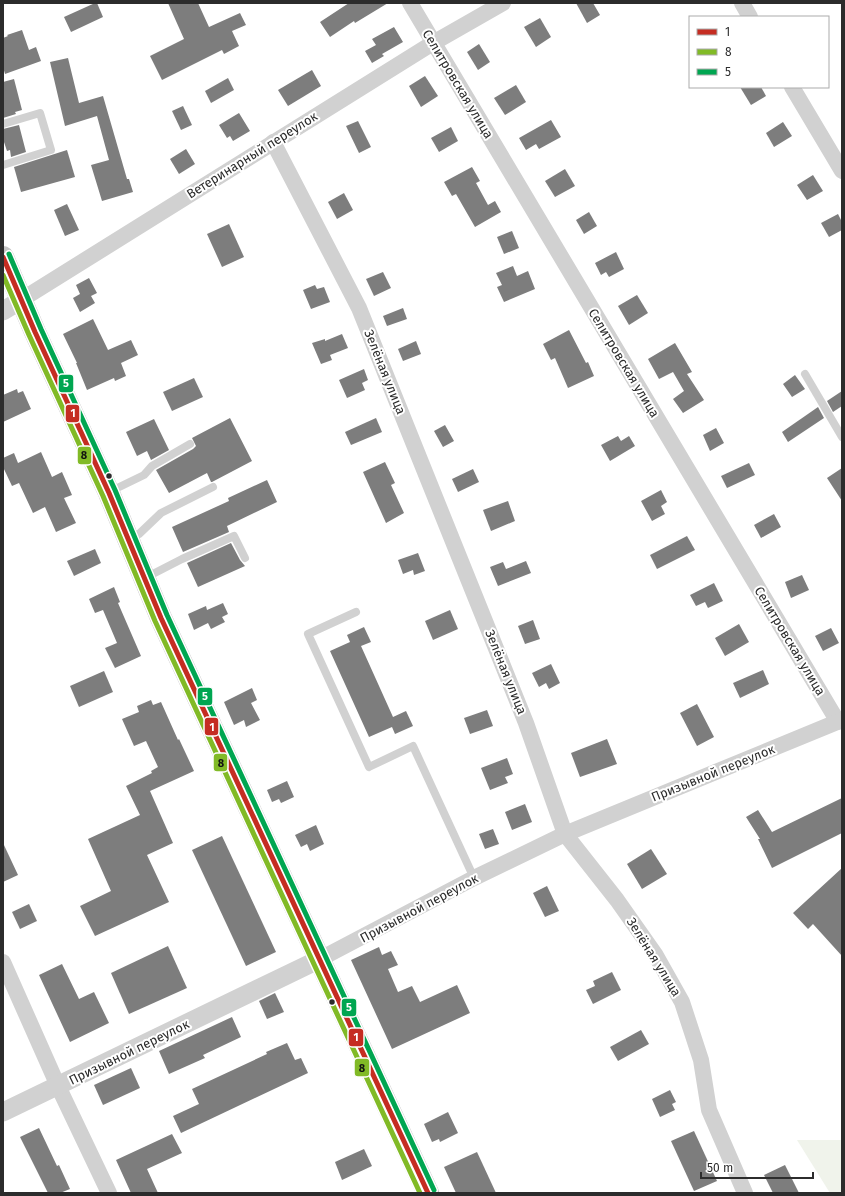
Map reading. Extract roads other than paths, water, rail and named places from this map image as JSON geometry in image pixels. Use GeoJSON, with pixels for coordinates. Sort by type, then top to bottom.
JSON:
{"type":"FeatureCollection","features":[{"type":"Feature","properties":{"kind":"main road"},"geometry":{"type":"LineString","coordinates":[[3,257],[12,306],[109,493],[161,618],[428,1193]]}},
{"type":"Feature","properties":{"kind":"street","name":"Селитровская улица"},"geometry":{"type":"LineString","coordinates":[[410,3],[840,721]]}},
{"type":"Feature","properties":{"kind":"street","name":"Ветеринарный переулок"},"geometry":{"type":"LineString","coordinates":[[12,306],[433,43],[504,3]]}},
{"type":"Feature","properties":{"kind":"street"},"geometry":{"type":"LineString","coordinates":[[742,3],[749,16]]}},
{"type":"Feature","properties":{"kind":"street"},"geometry":{"type":"LineString","coordinates":[[793,88],[842,171]]}},
{"type":"Feature","properties":{"kind":"street","name":"Зелёная улица"},"geometry":{"type":"LineString","coordinates":[[273,142],[359,308],[526,723],[565,834],[617,900],[655,954],[682,1002],[701,1060],[709,1110],[745,1193]]}},
{"type":"Feature","properties":{"kind":"street","name":"Призывной переулок"},"geometry":{"type":"LineString","coordinates":[[3,1112],[298,975],[320,959],[474,878],[565,834],[840,721]]}},
{"type":"Feature","properties":{"kind":"street"},"geometry":{"type":"LineString","coordinates":[[3,962],[58,1086],[109,1193]]}},
{"type":"Feature","properties":{"kind":"lane"},"geometry":{"type":"LineString","coordinates":[[3,124],[40,113],[51,150],[3,165]]}},
{"type":"Feature","properties":{"kind":"lane"},"geometry":{"type":"LineString","coordinates":[[805,374],[842,437]]}},
{"type":"Feature","properties":{"kind":"lane"},"geometry":{"type":"LineString","coordinates":[[109,493],[144,475],[152,466],[190,444]]}},
{"type":"Feature","properties":{"kind":"lane"},"geometry":{"type":"LineString","coordinates":[[128,539],[139,534],[161,513],[213,487]]}},
{"type":"Feature","properties":{"kind":"lane"},"geometry":{"type":"LineString","coordinates":[[145,579],[182,559],[234,536],[246,558]]}},
{"type":"Feature","properties":{"kind":"lane"},"geometry":{"type":"LineString","coordinates":[[356,612],[308,634],[369,767],[414,746],[474,878]]}}]}
